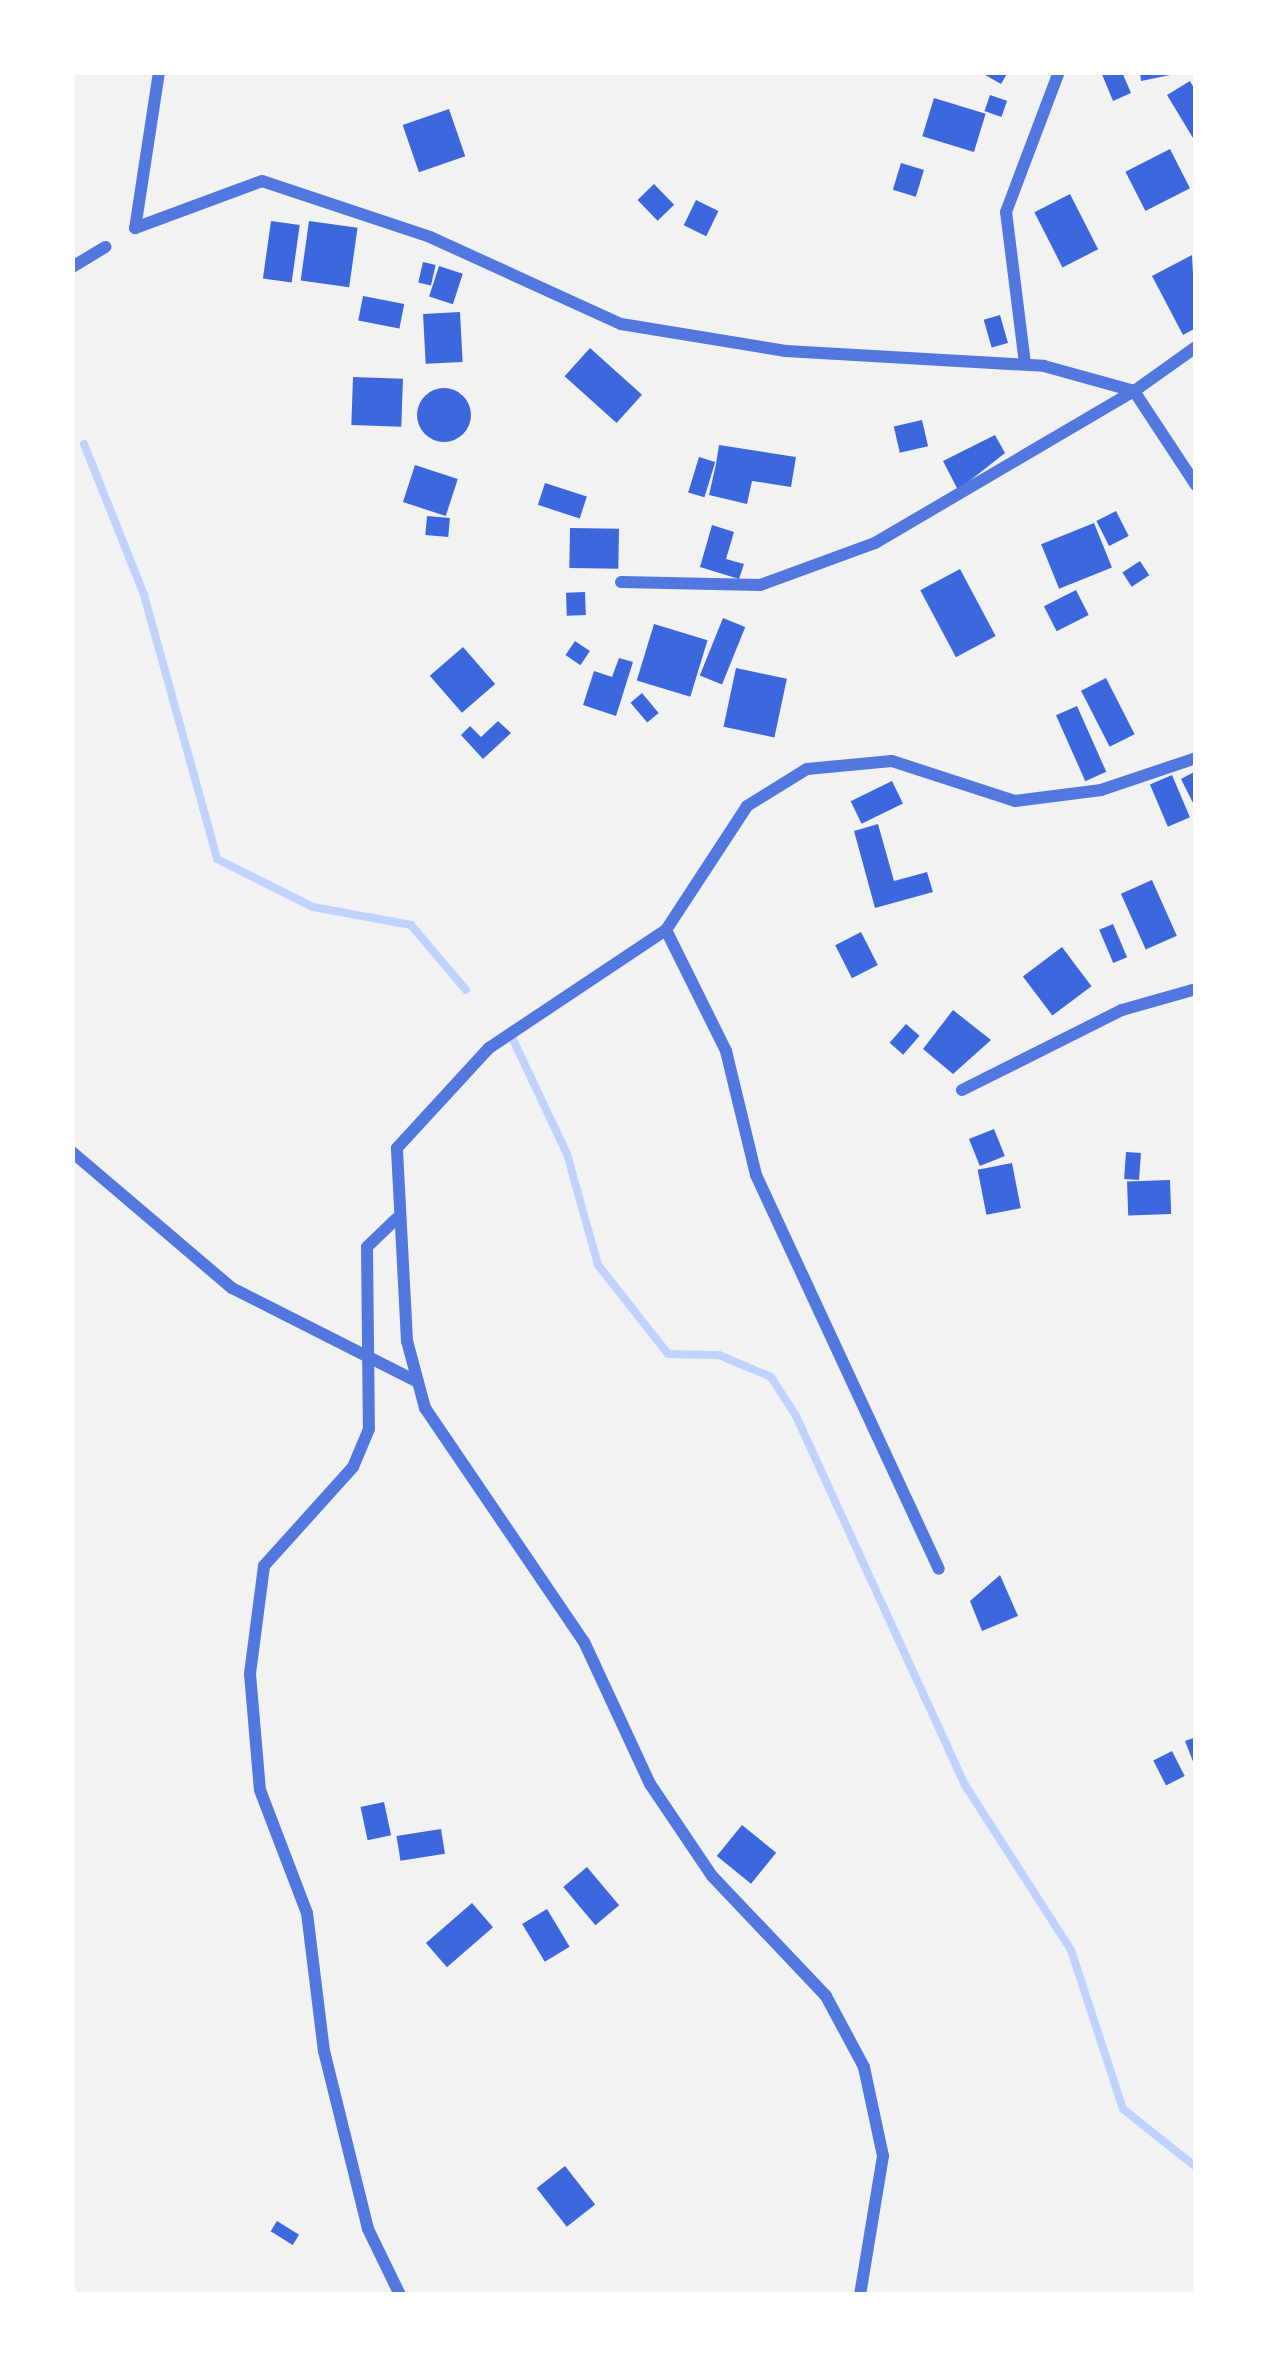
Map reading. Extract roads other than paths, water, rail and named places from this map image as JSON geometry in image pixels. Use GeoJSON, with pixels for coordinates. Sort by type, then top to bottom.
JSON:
{"type":"FeatureCollection","features":[{"type":"Feature","properties":{"kind":"street"},"geometry":{"type":"LineString","coordinates":[[158,72],[136,228],[262,182],[430,237],[621,324],[786,351],[1025,364],[1134,392],[1196,485]]}},
{"type":"Feature","properties":{"kind":"street"},"geometry":{"type":"LineString","coordinates":[[1025,364],[1006,212],[1059,72]]}},
{"type":"Feature","properties":{"kind":"street"},"geometry":{"type":"LineString","coordinates":[[72,267],[105,247]]}},
{"type":"Feature","properties":{"kind":"street"},"geometry":{"type":"LineString","coordinates":[[621,582],[760,585],[875,543],[1134,392],[1196,347]]}},
{"type":"Feature","properties":{"kind":"street"},"geometry":{"type":"LineString","coordinates":[[860,2295],[883,2156],[864,2067],[826,1996],[712,1876],[650,1784],[584,1642],[470,1480],[418,1383],[396,1220],[397,1148],[488,1048],[667,930],[747,806],[807,770],[892,761],[1015,801],[1101,790],[1196,758]]}},
{"type":"Feature","properties":{"kind":"street"},"geometry":{"type":"LineString","coordinates":[[667,930],[726,1052],[756,1175],[939,1569]]}},
{"type":"Feature","properties":{"kind":"street"},"geometry":{"type":"LineString","coordinates":[[962,1090],[1122,1010],[1196,989]]}},
{"type":"Feature","properties":{"kind":"street"},"geometry":{"type":"LineString","coordinates":[[72,1152],[232,1288],[367,1348],[418,1383]]}},
{"type":"Feature","properties":{"kind":"street"},"geometry":{"type":"LineString","coordinates":[[396,1220],[367,1247],[369,1429],[353,1467],[264,1566],[250,1674],[260,1790],[307,1913],[324,2051],[368,2229],[400,2295]]}},
{"type":"Feature","properties":{"kind":"waterway"},"geometry":{"type":"LineString","coordinates":[[84,444],[144,595],[217,859],[313,907],[411,925],[466,990]]}},
{"type":"Feature","properties":{"kind":"waterway"},"geometry":{"type":"LineString","coordinates":[[510,1033],[567,1154],[598,1265],[668,1354],[719,1355],[771,1377],[796,1416],[965,1785],[1071,1950],[1123,2109],[1196,2167]]}}]}
